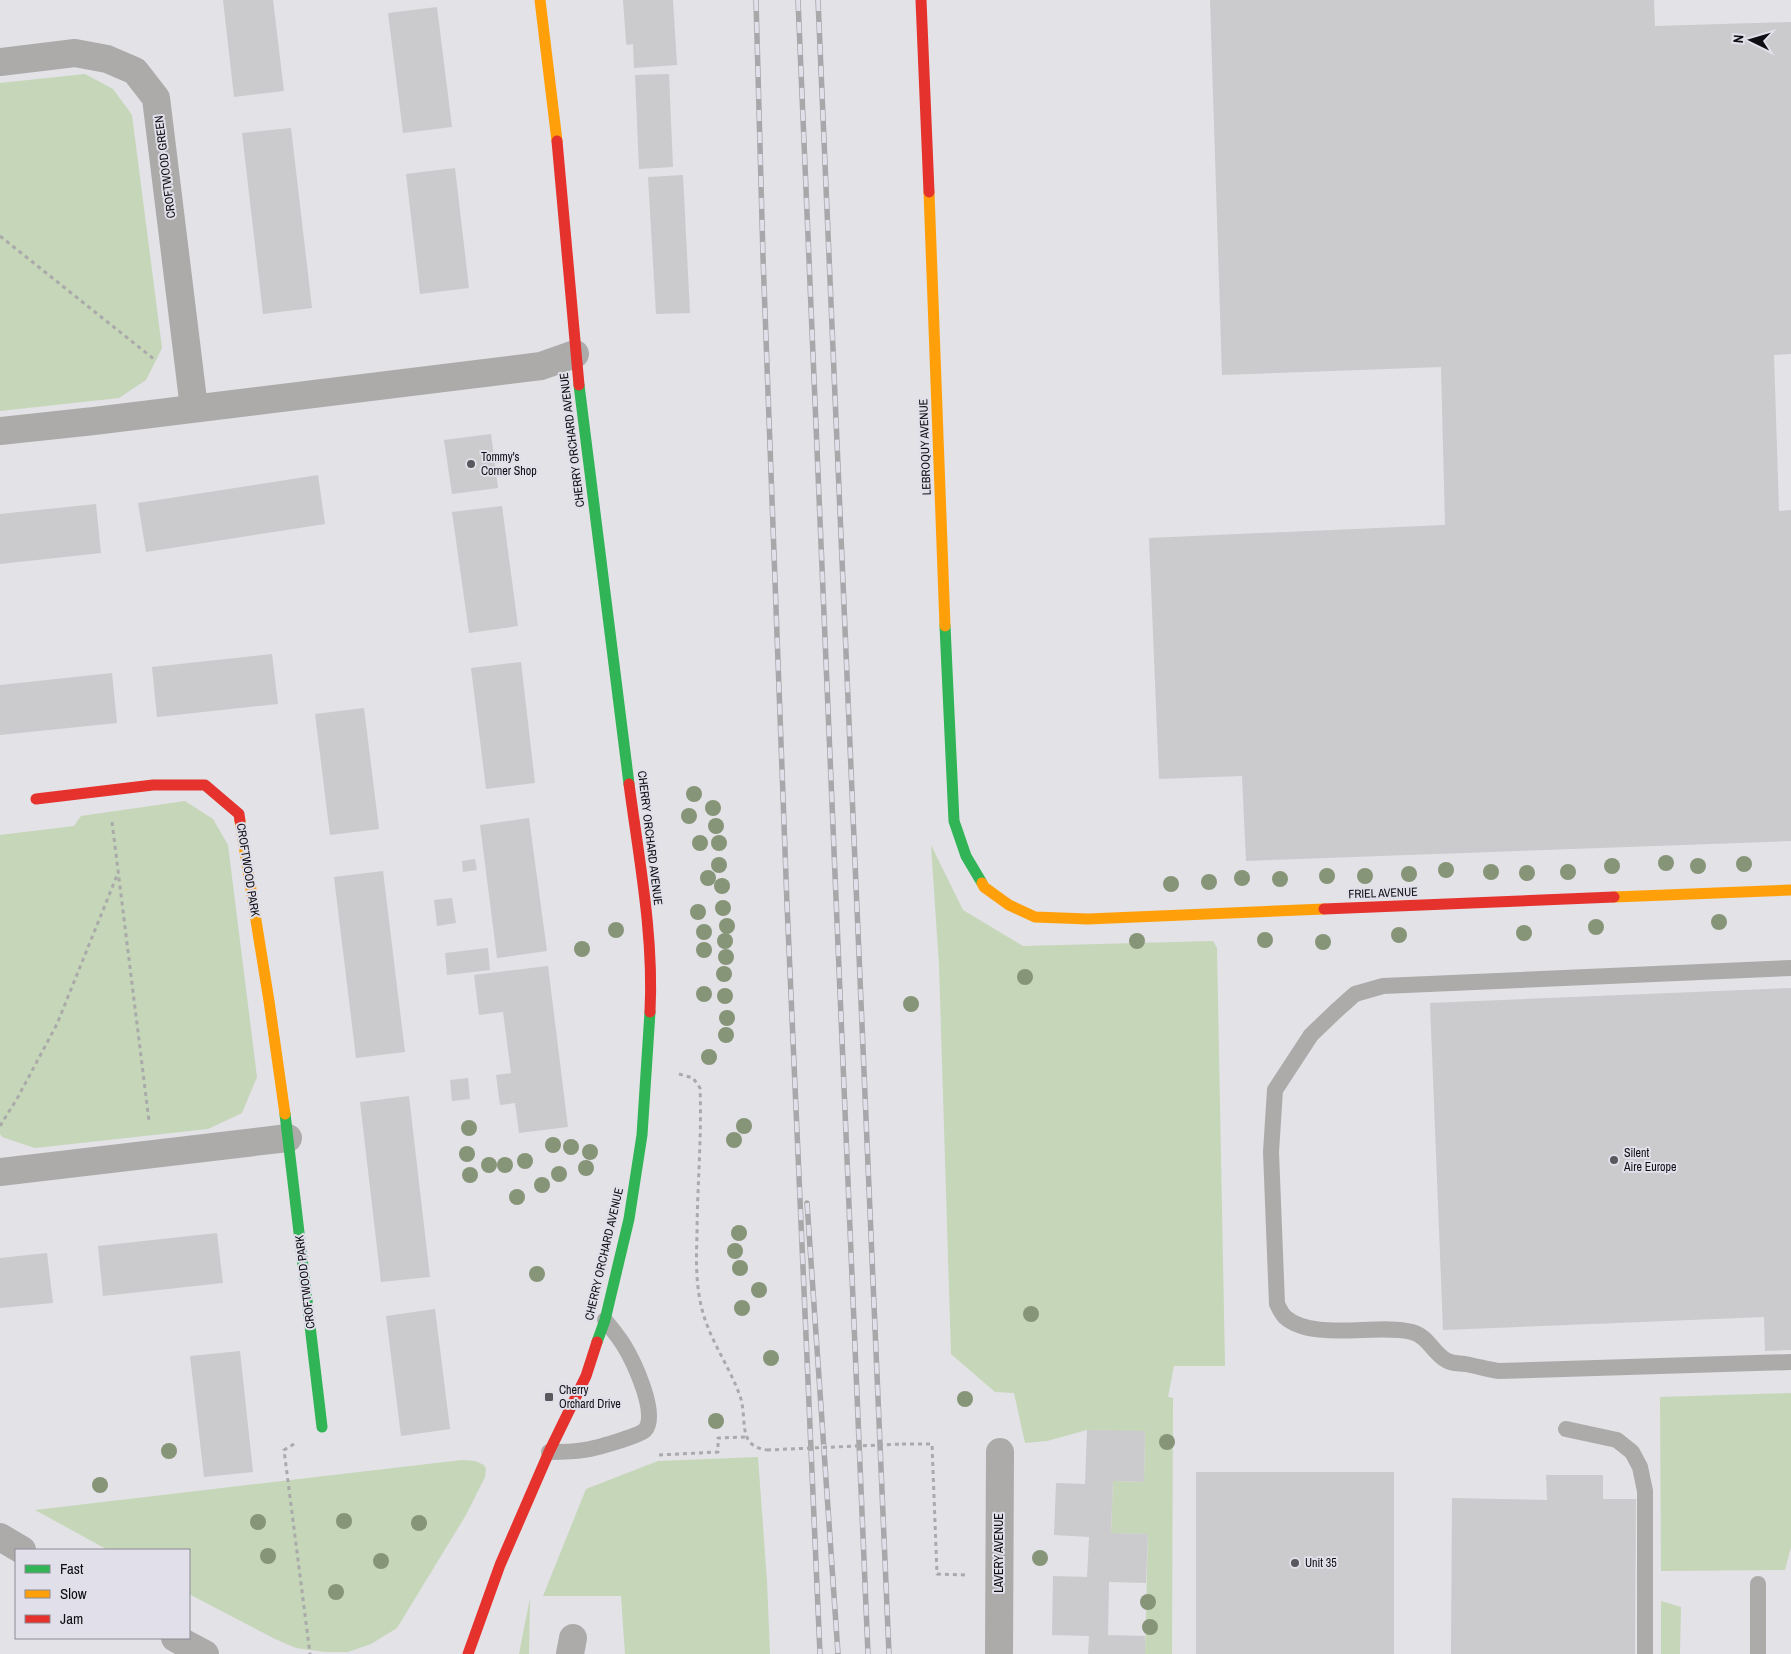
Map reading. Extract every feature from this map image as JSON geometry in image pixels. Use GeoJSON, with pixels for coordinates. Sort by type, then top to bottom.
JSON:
{"type":"FeatureCollection","features":[{"type":"Feature","properties":{"kind":"street","name":"CHERRY ORCHARD AVENUE"},"geometry":{"type":"LineString","coordinates":[[468,1654],[500,1565],[549,1452],[586,1376],[604,1320],[629,1219],[642,1135],[648,1064],[649,952],[645,912],[575,354],[558,158],[540,0]]}},
{"type":"Feature","properties":{"kind":"street","name":"LEBROQUY AVENUE"},"geometry":{"type":"LineString","coordinates":[[921,0],[952,795],[954,821],[966,856],[984,887]]}},
{"type":"Feature","properties":{"kind":"street","name":"CROFTWOOD GREEN"},"geometry":{"type":"LineString","coordinates":[[0,62],[75,52],[107,59],[135,71],[156,98],[194,408]]}},
{"type":"Feature","properties":{"kind":"street"},"geometry":{"type":"LineString","coordinates":[[0,431],[541,366],[575,354]]}},
{"type":"Feature","properties":{"kind":"street","name":"CROFTWOOD PARK"},"geometry":{"type":"LineString","coordinates":[[36,799],[152,785],[205,785],[239,814],[269,1002],[288,1138],[322,1427]]}},
{"type":"Feature","properties":{"kind":"street","name":"FRIEL AVENUE"},"geometry":{"type":"LineString","coordinates":[[984,887],[1009,905],[1035,917],[1088,919],[1791,890]]}},
{"type":"Feature","properties":{"kind":"street"},"geometry":{"type":"LineString","coordinates":[[0,1172],[288,1138]]}},
{"type":"Feature","properties":{"kind":"street","name":"LAVERY AVENUE"},"geometry":{"type":"LineString","coordinates":[[999,1654],[1000,1452]]}},
{"type":"Feature","properties":{"kind":"street"},"geometry":{"type":"LineString","coordinates":[[0,1537],[20,1549]]}},
{"type":"Feature","properties":{"kind":"street"},"geometry":{"type":"LineString","coordinates":[[177,1639],[205,1654]]}},
{"type":"Feature","properties":{"kind":"lane"},"geometry":{"type":"LineString","coordinates":[[1791,968],[1383,986],[1355,994],[1311,1035],[1275,1090],[1271,1152],[1277,1304],[1285,1316],[1297,1324],[1342,1331],[1397,1330],[1414,1332],[1429,1342],[1445,1360],[1498,1371],[1791,1362]]}},
{"type":"Feature","properties":{"kind":"lane"},"geometry":{"type":"LineString","coordinates":[[549,1452],[585,1450],[630,1437],[644,1431],[649,1425],[650,1417],[643,1386],[624,1345],[604,1320]]}},
{"type":"Feature","properties":{"kind":"lane"},"geometry":{"type":"LineString","coordinates":[[1566,1430],[1617,1440],[1632,1452],[1640,1467],[1645,1491],[1646,1654]]}},
{"type":"Feature","properties":{"kind":"lane"},"geometry":{"type":"LineString","coordinates":[[1758,1584],[1758,1654]]}},
{"type":"Feature","properties":{"kind":"path"},"geometry":{"type":"LineString","coordinates":[[0,236],[155,360],[188,360]]}},
{"type":"Feature","properties":{"kind":"path"},"geometry":{"type":"LineString","coordinates":[[108,789],[153,1154]]}},
{"type":"Feature","properties":{"kind":"path"},"geometry":{"type":"LineString","coordinates":[[0,1126],[18,1097],[57,1024],[118,872]]}},
{"type":"Feature","properties":{"kind":"path"},"geometry":{"type":"LineString","coordinates":[[648,1064],[693,1078],[700,1088],[696,1274],[701,1306],[708,1328],[732,1374],[742,1400],[746,1437],[750,1445],[758,1449],[768,1450],[932,1444],[937,1574],[999,1577]]}},
{"type":"Feature","properties":{"kind":"path"},"geometry":{"type":"LineString","coordinates":[[310,1654],[284,1450],[322,1427]]}},
{"type":"Feature","properties":{"kind":"path"},"geometry":{"type":"LineString","coordinates":[[696,1453],[718,1452],[718,1438],[746,1437]]}},
{"type":"Feature","properties":{"kind":"green space"},"geometry":{"type":"Polygon","coordinates":[[[85,74],[113,89],[132,115],[162,348],[146,380],[119,398],[0,411],[0,83],[85,74]]]}},
{"type":"Feature","properties":{"kind":"green space"},"geometry":{"type":"Polygon","coordinates":[[[185,801],[213,819],[228,845],[257,1077],[242,1113],[208,1129],[35,1148],[2,1137],[0,1134],[0,835],[74,826],[81,816],[185,801]]]}},
{"type":"Feature","properties":{"kind":"green space"},"geometry":{"type":"Polygon","coordinates":[[[931,845],[963,910],[1023,946],[1213,941],[1217,948],[1225,1366],[1174,1366],[1168,1397],[1173,1398],[1172,1654],[1145,1654],[1148,1534],[1111,1533],[1113,1481],[1144,1482],[1145,1432],[1087,1430],[1047,1441],[1025,1443],[1014,1393],[995,1392],[951,1354],[939,965],[931,845]]]}},
{"type":"Feature","properties":{"kind":"green space"},"geometry":{"type":"Polygon","coordinates":[[[1791,1393],[1791,1547],[1785,1570],[1661,1571],[1660,1397],[1791,1393]]]}},
{"type":"Feature","properties":{"kind":"green space"},"geometry":{"type":"Polygon","coordinates":[[[758,1457],[770,1654],[625,1654],[621,1596],[543,1596],[586,1489],[658,1461],[758,1457]]]}},
{"type":"Feature","properties":{"kind":"green space"},"geometry":{"type":"Polygon","coordinates":[[[462,1460],[475,1461],[484,1465],[486,1469],[485,1477],[466,1515],[397,1628],[371,1644],[348,1652],[325,1652],[296,1648],[190,1595],[190,1549],[106,1549],[35,1510],[462,1460]]]}},
{"type":"Feature","properties":{"kind":"green space"},"geometry":{"type":"Polygon","coordinates":[[[530,1598],[529,1654],[519,1654],[530,1598]]]}},
{"type":"Feature","properties":{"kind":"green space"},"geometry":{"type":"Polygon","coordinates":[[[1661,1601],[1681,1607],[1680,1654],[1661,1654],[1661,1601]]]}},
{"type":"Feature","properties":{"kind":"building"},"geometry":{"type":"Polygon","coordinates":[[[223,0],[273,0],[284,91],[234,97],[223,0]]]}},
{"type":"Feature","properties":{"kind":"building"},"geometry":{"type":"Polygon","coordinates":[[[623,0],[673,0],[677,65],[634,68],[633,44],[627,45],[626,42],[623,0]]]}},
{"type":"Feature","properties":{"kind":"building"},"geometry":{"type":"Polygon","coordinates":[[[1210,0],[1654,0],[1655,26],[1791,22],[1791,354],[1774,355],[1779,511],[1791,510],[1791,841],[1246,861],[1242,776],[1159,779],[1149,538],[1445,525],[1441,367],[1222,375],[1210,0]]]}},
{"type":"Feature","properties":{"kind":"building"},"geometry":{"type":"Polygon","coordinates":[[[437,7],[452,127],[403,133],[388,13],[437,7]]]}},
{"type":"Feature","properties":{"kind":"building"},"geometry":{"type":"Polygon","coordinates":[[[669,74],[673,167],[639,169],[635,75],[669,74]]]}},
{"type":"Feature","properties":{"kind":"building"},"geometry":{"type":"Polygon","coordinates":[[[291,128],[312,308],[263,314],[242,133],[291,128]]]}},
{"type":"Feature","properties":{"kind":"building"},"geometry":{"type":"Polygon","coordinates":[[[455,168],[469,288],[420,294],[406,174],[455,168]]]}},
{"type":"Feature","properties":{"kind":"building"},"geometry":{"type":"Polygon","coordinates":[[[683,175],[690,313],[656,314],[648,177],[683,175]]]}},
{"type":"Feature","properties":{"kind":"building","name":"Tommy's Corner Shop"},"geometry":{"type":"Polygon","coordinates":[[[491,434],[498,488],[452,494],[444,440],[491,434]]]}},
{"type":"Feature","properties":{"kind":"building"},"geometry":{"type":"Polygon","coordinates":[[[318,475],[325,524],[146,552],[138,503],[318,475]]]}},
{"type":"Feature","properties":{"kind":"building"},"geometry":{"type":"Polygon","coordinates":[[[96,504],[101,553],[0,564],[0,514],[96,504]]]}},
{"type":"Feature","properties":{"kind":"building"},"geometry":{"type":"Polygon","coordinates":[[[502,506],[518,626],[469,633],[452,512],[502,506]]]}},
{"type":"Feature","properties":{"kind":"building"},"geometry":{"type":"Polygon","coordinates":[[[272,654],[278,704],[157,717],[152,667],[272,654]]]}},
{"type":"Feature","properties":{"kind":"building"},"geometry":{"type":"Polygon","coordinates":[[[521,662],[535,783],[486,789],[471,668],[521,662]]]}},
{"type":"Feature","properties":{"kind":"building"},"geometry":{"type":"Polygon","coordinates":[[[112,673],[117,723],[0,735],[0,685],[112,673]]]}},
{"type":"Feature","properties":{"kind":"building"},"geometry":{"type":"Polygon","coordinates":[[[364,708],[379,829],[330,835],[315,714],[364,708]]]}},
{"type":"Feature","properties":{"kind":"building"},"geometry":{"type":"Polygon","coordinates":[[[529,818],[547,951],[497,958],[480,825],[529,818]]]}},
{"type":"Feature","properties":{"kind":"building"},"geometry":{"type":"Polygon","coordinates":[[[475,859],[477,870],[463,872],[462,861],[475,859]]]}},
{"type":"Feature","properties":{"kind":"building"},"geometry":{"type":"Polygon","coordinates":[[[383,871],[405,1052],[356,1058],[334,877],[383,871]]]}},
{"type":"Feature","properties":{"kind":"building"},"geometry":{"type":"Polygon","coordinates":[[[452,898],[456,923],[437,926],[434,900],[452,898]]]}},
{"type":"Feature","properties":{"kind":"building"},"geometry":{"type":"Polygon","coordinates":[[[488,948],[490,970],[447,975],[445,953],[488,948]]]}},
{"type":"Feature","properties":{"kind":"building"},"geometry":{"type":"Polygon","coordinates":[[[548,966],[568,1127],[519,1133],[515,1103],[500,1105],[496,1075],[511,1073],[503,1012],[479,1015],[474,975],[548,966]]]}},
{"type":"Feature","properties":{"kind":"building","name":"Silent Aire Europe"},"geometry":{"type":"Polygon","coordinates":[[[1791,988],[1791,1350],[1765,1351],[1764,1317],[1443,1330],[1430,1003],[1791,988]]]}},
{"type":"Feature","properties":{"kind":"building"},"geometry":{"type":"Polygon","coordinates":[[[468,1078],[470,1099],[452,1101],[450,1080],[468,1078]]]}},
{"type":"Feature","properties":{"kind":"building"},"geometry":{"type":"Polygon","coordinates":[[[409,1096],[430,1277],[381,1282],[360,1102],[409,1096]]]}},
{"type":"Feature","properties":{"kind":"building"},"geometry":{"type":"Polygon","coordinates":[[[217,1233],[223,1283],[103,1296],[98,1246],[217,1233]]]}},
{"type":"Feature","properties":{"kind":"building"},"geometry":{"type":"Polygon","coordinates":[[[47,1253],[53,1303],[0,1308],[0,1258],[47,1253]]]}},
{"type":"Feature","properties":{"kind":"building"},"geometry":{"type":"Polygon","coordinates":[[[435,1309],[450,1429],[401,1436],[386,1316],[435,1309]]]}},
{"type":"Feature","properties":{"kind":"building"},"geometry":{"type":"Polygon","coordinates":[[[240,1351],[253,1472],[204,1477],[190,1356],[240,1351]]]}},
{"type":"Feature","properties":{"kind":"building"},"geometry":{"type":"Polygon","coordinates":[[[1087,1430],[1145,1431],[1144,1482],[1113,1481],[1111,1533],[1148,1534],[1146,1583],[1109,1582],[1108,1635],[1145,1636],[1145,1654],[1088,1654],[1089,1636],[1052,1635],[1053,1576],[1087,1577],[1089,1537],[1054,1535],[1056,1483],[1085,1484],[1087,1430]]]}},
{"type":"Feature","properties":{"kind":"building","name":"Unit 35"},"geometry":{"type":"Polygon","coordinates":[[[1196,1472],[1394,1472],[1394,1654],[1196,1654],[1196,1472]]]}},
{"type":"Feature","properties":{"kind":"building"},"geometry":{"type":"Polygon","coordinates":[[[1546,1475],[1603,1475],[1603,1499],[1636,1499],[1635,1654],[1451,1654],[1452,1498],[1547,1500],[1546,1475]]]}},
{"type":"Feature","properties":{"kind":"railway"},"geometry":{"type":"LineString","coordinates":[[756,0],[763,257],[787,904],[820,1654]]}},
{"type":"Feature","properties":{"kind":"railway"},"geometry":{"type":"LineString","coordinates":[[798,0],[868,1654]]}},
{"type":"Feature","properties":{"kind":"railway"},"geometry":{"type":"LineString","coordinates":[[818,0],[889,1654]]}},
{"type":"Feature","properties":{"kind":"railway"},"geometry":{"type":"LineString","coordinates":[[807,1203],[838,1654]]}},
{"type":"Feature","properties":{"kind":"traffic: fast"},"geometry":{"type":"LineString","coordinates":[[579,385],[629,784]]}},
{"type":"Feature","properties":{"kind":"traffic: fast"},"geometry":{"type":"LineString","coordinates":[[945,626],[954,821],[966,856],[982,883]]}},
{"type":"Feature","properties":{"kind":"traffic: fast"},"geometry":{"type":"LineString","coordinates":[[597,1342],[605,1320],[629,1219],[642,1135],[650,1012]]}},
{"type":"Feature","properties":{"kind":"traffic: fast"},"geometry":{"type":"LineString","coordinates":[[285,1114],[322,1427]]}},
{"type":"Feature","properties":{"kind":"traffic: slow"},"geometry":{"type":"LineString","coordinates":[[540,0],[557,141]]}},
{"type":"Feature","properties":{"kind":"traffic: slow"},"geometry":{"type":"LineString","coordinates":[[929,192],[945,626]]}},
{"type":"Feature","properties":{"kind":"traffic: slow"},"geometry":{"type":"LineString","coordinates":[[240,821],[285,1114]]}},
{"type":"Feature","properties":{"kind":"traffic: slow"},"geometry":{"type":"LineString","coordinates":[[982,883],[984,887],[1009,905],[1035,917],[1088,919],[1324,909]]}},
{"type":"Feature","properties":{"kind":"traffic: slow"},"geometry":{"type":"LineString","coordinates":[[1614,897],[1791,890]]}},
{"type":"Feature","properties":{"kind":"traffic: jam"},"geometry":{"type":"LineString","coordinates":[[921,0],[929,192]]}},
{"type":"Feature","properties":{"kind":"traffic: jam"},"geometry":{"type":"LineString","coordinates":[[557,141],[579,385]]}},
{"type":"Feature","properties":{"kind":"traffic: jam"},"geometry":{"type":"LineString","coordinates":[[629,784],[648,926],[651,983],[650,1012]]}},
{"type":"Feature","properties":{"kind":"traffic: jam"},"geometry":{"type":"LineString","coordinates":[[36,799],[153,785],[205,785],[239,814],[240,821]]}},
{"type":"Feature","properties":{"kind":"traffic: jam"},"geometry":{"type":"LineString","coordinates":[[1324,909],[1614,897]]}},
{"type":"Feature","properties":{"kind":"traffic: jam"},"geometry":{"type":"LineString","coordinates":[[468,1654],[500,1565],[549,1452],[586,1376],[597,1342]]}},
{"type":"Feature","properties":{"kind":"place","name":"Tommy's Corner Shop"},"geometry":{"type":"Point","coordinates":[471,464]}},
{"type":"Feature","properties":{"kind":"place","name":"Silent Aire Europe"},"geometry":{"type":"Point","coordinates":[1614,1160]}},
{"type":"Feature","properties":{"kind":"place","name":"Cherry Orchard Drive"},"geometry":{"type":"Point","coordinates":[549,1397]}},
{"type":"Feature","properties":{"kind":"place","name":"Unit 35"},"geometry":{"type":"Point","coordinates":[1295,1563]}}]}
